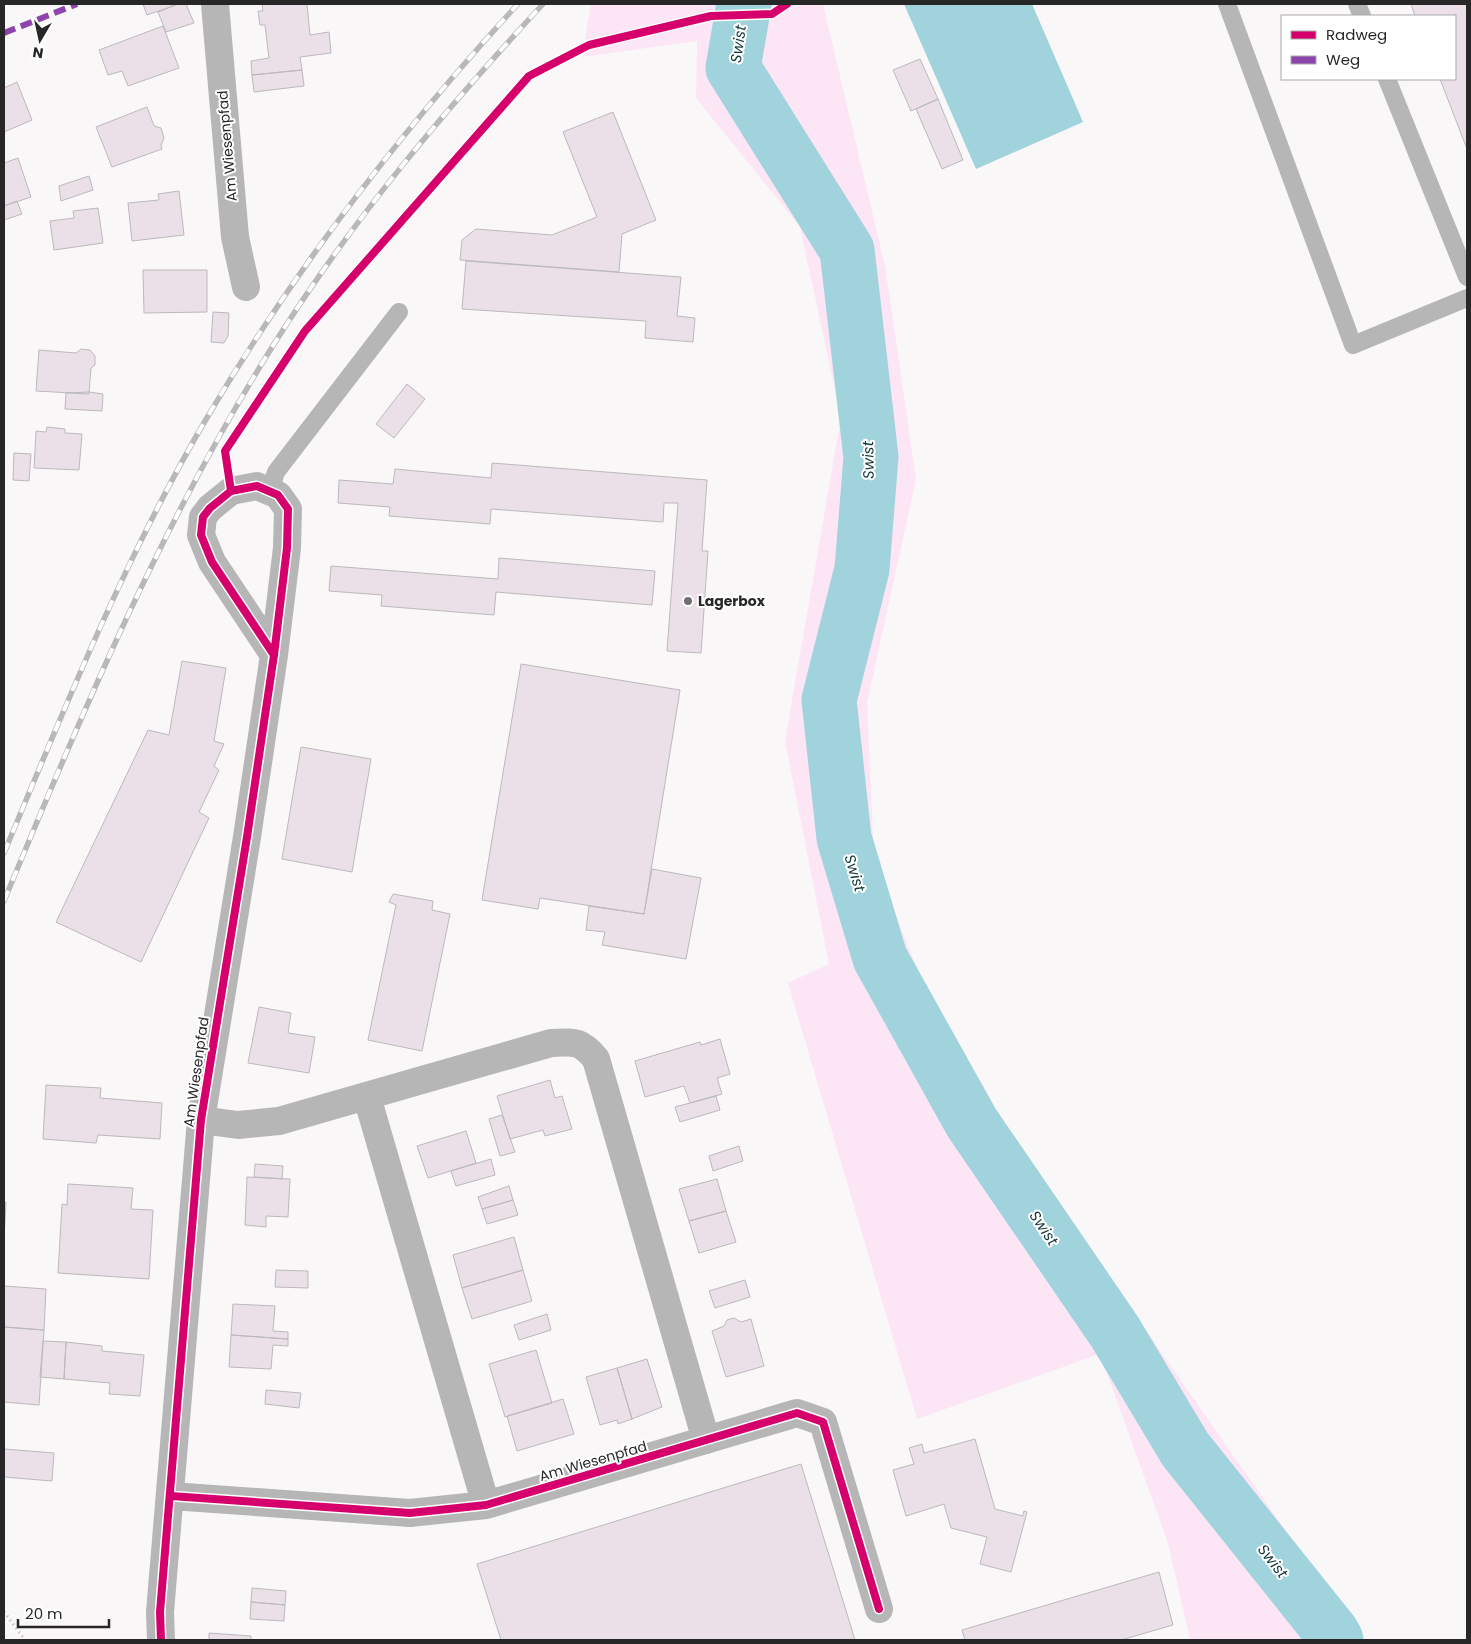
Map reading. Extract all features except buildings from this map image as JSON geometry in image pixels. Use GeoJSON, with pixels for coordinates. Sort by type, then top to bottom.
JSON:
{"type":"FeatureCollection","features":[{"type":"Feature","properties":{"kind":"street","name":"Am Wiesenpfad"},"geometry":{"type":"LineString","coordinates":[[216,4],[235,237],[246,287]]}},
{"type":"Feature","properties":{"kind":"street"},"geometry":{"type":"LineString","coordinates":[[270,491],[257,486],[231,491],[210,508],[203,517],[201,535],[212,562],[274,655]]}},
{"type":"Feature","properties":{"kind":"street","name":"Am Wiesenpfad"},"geometry":{"type":"LineString","coordinates":[[162,1640],[160,1612],[201,1120],[274,655],[287,548],[288,509],[278,495],[270,491]]}},
{"type":"Feature","properties":{"kind":"street","name":"Am Wiesenpfad"},"geometry":{"type":"LineString","coordinates":[[201,1120],[238,1124],[279,1121],[551,1043],[570,1042],[584,1045],[596,1059],[706,1440]]}},
{"type":"Feature","properties":{"kind":"street"},"geometry":{"type":"LineString","coordinates":[[367,1097],[486,1505]]}},
{"type":"Feature","properties":{"kind":"street","name":"Am Wiesenpfad"},"geometry":{"type":"LineString","coordinates":[[171,1496],[410,1513],[486,1505],[797,1413],[823,1422],[879,1609]]}},
{"type":"Feature","properties":{"kind":"lane"},"geometry":{"type":"LineString","coordinates":[[1227,4],[1353,345],[1467,298]]}},
{"type":"Feature","properties":{"kind":"lane"},"geometry":{"type":"LineString","coordinates":[[1387,80],[1467,277]]}},
{"type":"Feature","properties":{"kind":"lane"},"geometry":{"type":"LineString","coordinates":[[270,491],[276,472],[399,312]]}},
{"type":"Feature","properties":{"kind":"path"},"geometry":{"type":"LineString","coordinates":[[4,1612],[25,1640]]}},
{"type":"Feature","properties":{"kind":"shaded area"},"geometry":{"type":"Polygon","coordinates":[[[591,4],[823,4],[885,266],[916,479],[867,703],[874,859],[947,1045],[1362,1640],[1190,1640],[1168,1543],[1100,1354],[917,1419],[788,983],[829,964],[785,741],[841,418],[800,227],[696,98],[697,41],[582,57],[591,4]]]}},
{"type":"Feature","properties":{"kind":"water"},"geometry":{"type":"Polygon","coordinates":[[[904,4],[1032,4],[1083,122],[976,169],[904,4]]]}},
{"type":"Feature","properties":{"kind":"waterway","name":"Swist"},"geometry":{"type":"LineString","coordinates":[[744,4],[733,68],[847,250],[871,457],[862,569],[829,700],[844,838],[880,958],[972,1123],[1115,1332],[1185,1449],[1336,1640]]}},
{"type":"Feature","properties":{"kind":"railway"},"geometry":{"type":"LineString","coordinates":[[4,853],[73,688],[122,579],[148,526],[205,421],[275,310],[351,204],[432,102],[518,4]]}},
{"type":"Feature","properties":{"kind":"railway"},"geometry":{"type":"LineString","coordinates":[[4,901],[64,758],[127,616],[161,547],[234,410],[304,298],[367,210],[470,85],[543,4]]}},
{"type":"Feature","properties":{"kind":"marked path"},"geometry":{"type":"LineString","coordinates":[[4,33],[77,4]]}},
{"type":"Feature","properties":{"kind":"cycle path"},"geometry":{"type":"LineString","coordinates":[[231,491],[225,451],[305,331],[529,76],[589,45],[711,16],[772,14],[787,4]]}},
{"type":"Feature","properties":{"kind":"cycle path"},"geometry":{"type":"LineString","coordinates":[[161,1640],[160,1612],[201,1120],[247,837],[274,655],[287,548],[288,509],[278,495],[257,486],[231,491],[210,508],[203,517],[201,535],[212,562],[274,655]]}},
{"type":"Feature","properties":{"kind":"cycle path"},"geometry":{"type":"LineString","coordinates":[[171,1496],[410,1513],[486,1505],[797,1413],[823,1422],[879,1609]]}},
{"type":"Feature","properties":{"kind":"place","name":"Lagerbox"},"geometry":{"type":"Point","coordinates":[688,601]}}]}
